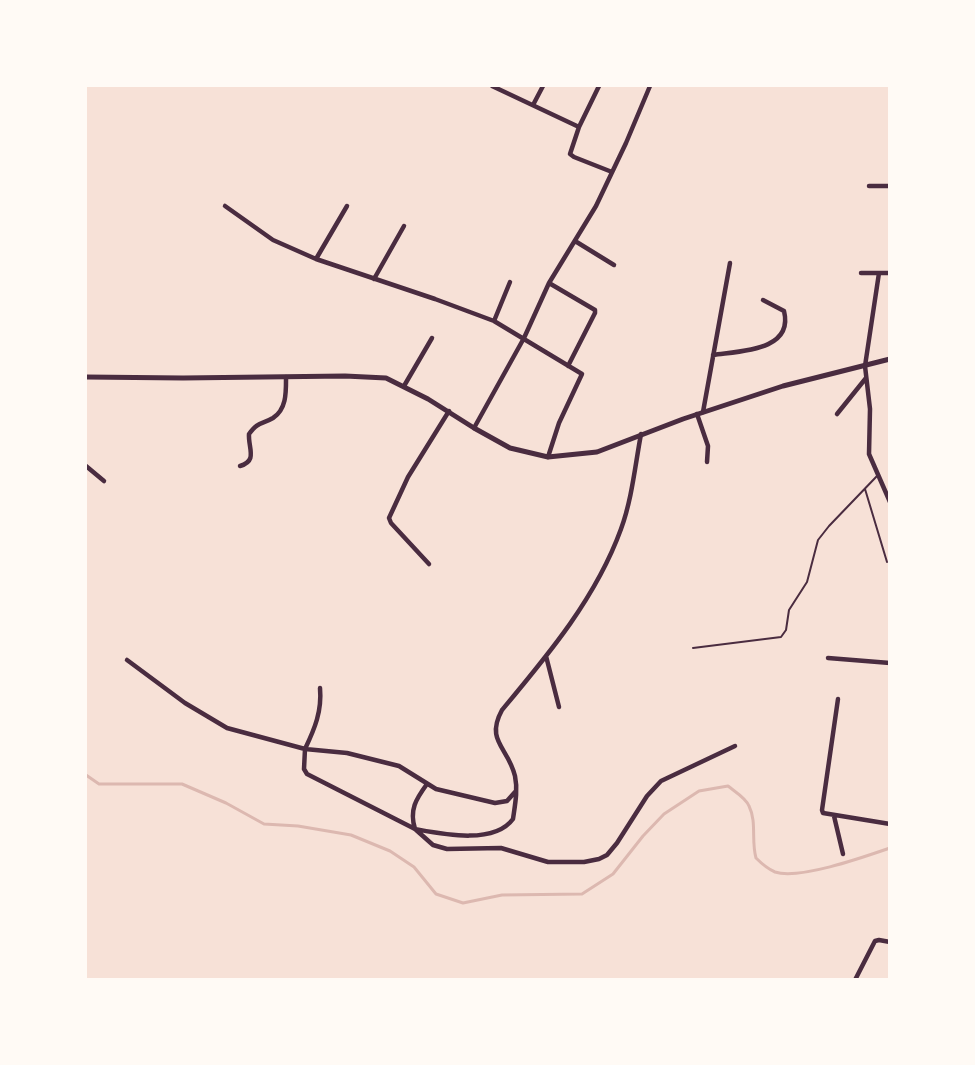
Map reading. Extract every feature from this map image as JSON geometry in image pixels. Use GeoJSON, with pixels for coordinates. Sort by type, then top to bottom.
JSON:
{"type":"FeatureCollection","features":[{"type":"Feature","properties":{"kind":"street"},"geometry":{"type":"LineString","coordinates":[[492,86],[579,127]]}},
{"type":"Feature","properties":{"kind":"street"},"geometry":{"type":"LineString","coordinates":[[533,105],[543,86]]}},
{"type":"Feature","properties":{"kind":"street"},"geometry":{"type":"LineString","coordinates":[[599,86],[579,127],[570,154],[574,158],[612,172]]}},
{"type":"Feature","properties":{"kind":"street"},"geometry":{"type":"LineString","coordinates":[[474,428],[524,338],[549,283],[575,241],[612,172],[650,86]]}},
{"type":"Feature","properties":{"kind":"street"},"geometry":{"type":"LineString","coordinates":[[869,186],[890,186]]}},
{"type":"Feature","properties":{"kind":"street"},"geometry":{"type":"LineString","coordinates":[[225,206],[273,240],[316,259],[494,321],[582,374],[559,423],[548,457]]}},
{"type":"Feature","properties":{"kind":"street"},"geometry":{"type":"LineString","coordinates":[[316,259],[347,206]]}},
{"type":"Feature","properties":{"kind":"street"},"geometry":{"type":"LineString","coordinates":[[374,279],[404,226]]}},
{"type":"Feature","properties":{"kind":"street"},"geometry":{"type":"LineString","coordinates":[[575,241],[614,265]]}},
{"type":"Feature","properties":{"kind":"street"},"geometry":{"type":"LineString","coordinates":[[707,462],[708,446],[700,413],[730,263]]}},
{"type":"Feature","properties":{"kind":"street"},"geometry":{"type":"LineString","coordinates":[[861,273],[890,273]]}},
{"type":"Feature","properties":{"kind":"street"},"geometry":{"type":"LineString","coordinates":[[879,273],[865,366],[870,409],[869,454],[890,502]]}},
{"type":"Feature","properties":{"kind":"street"},"geometry":{"type":"LineString","coordinates":[[494,321],[510,282]]}},
{"type":"Feature","properties":{"kind":"street"},"geometry":{"type":"LineString","coordinates":[[549,283],[595,310],[568,366]]}},
{"type":"Feature","properties":{"kind":"street"},"geometry":{"type":"LineString","coordinates":[[713,355],[764,346],[774,342],[782,335],[786,320],[784,311],[763,300]]}},
{"type":"Feature","properties":{"kind":"street"},"geometry":{"type":"LineString","coordinates":[[404,386],[432,338]]}},
{"type":"Feature","properties":{"kind":"street"},"geometry":{"type":"LineString","coordinates":[[86,376],[380,377],[404,386],[510,448],[523,453],[548,457],[597,452],[700,413],[783,386],[890,359]]}},
{"type":"Feature","properties":{"kind":"street"},"geometry":{"type":"LineString","coordinates":[[240,466],[250,462],[252,457],[249,434],[259,423],[274,417],[284,404],[286,377]]}},
{"type":"Feature","properties":{"kind":"street"},"geometry":{"type":"LineString","coordinates":[[837,414],[866,378]]}},
{"type":"Feature","properties":{"kind":"street"},"geometry":{"type":"LineString","coordinates":[[429,564],[389,518],[408,477],[449,411]]}},
{"type":"Feature","properties":{"kind":"street"},"geometry":{"type":"LineString","coordinates":[[415,829],[464,836],[478,835],[503,830],[513,819],[516,780],[513,768],[496,738],[496,721],[502,710],[573,620],[591,591],[621,530],[641,434]]}},
{"type":"Feature","properties":{"kind":"street"},"geometry":{"type":"LineString","coordinates":[[86,466],[104,481]]}},
{"type":"Feature","properties":{"kind":"street"},"geometry":{"type":"LineString","coordinates":[[546,656],[559,707]]}},
{"type":"Feature","properties":{"kind":"street"},"geometry":{"type":"LineString","coordinates":[[828,658],[890,663]]}},
{"type":"Feature","properties":{"kind":"street"},"geometry":{"type":"LineString","coordinates":[[127,660],[185,704],[227,728],[305,748],[347,753],[399,766],[427,784],[446,792],[495,803],[507,801],[515,792]]}},
{"type":"Feature","properties":{"kind":"street"},"geometry":{"type":"LineString","coordinates":[[320,688],[321,701],[318,717],[305,748],[304,769],[307,774],[415,829],[433,845],[447,849],[501,848],[548,862],[584,862],[599,859],[607,855],[617,843],[647,796],[661,781],[735,746]]}},
{"type":"Feature","properties":{"kind":"street"},"geometry":{"type":"LineString","coordinates":[[838,699],[822,810],[826,815],[890,824]]}},
{"type":"Feature","properties":{"kind":"street"},"geometry":{"type":"LineString","coordinates":[[415,829],[412,811],[414,802],[427,784]]}},
{"type":"Feature","properties":{"kind":"street"},"geometry":{"type":"LineString","coordinates":[[834,816],[843,854]]}},
{"type":"Feature","properties":{"kind":"street"},"geometry":{"type":"LineString","coordinates":[[855,980],[875,941],[890,942]]}},
{"type":"Feature","properties":{"kind":"lane"},"geometry":{"type":"LineString","coordinates":[[693,648],[781,637],[784,634],[789,610],[807,582],[818,540],[877,476]]}},
{"type":"Feature","properties":{"kind":"lane"},"geometry":{"type":"LineString","coordinates":[[865,489],[887,562]]}},
{"type":"Feature","properties":{"kind":"waterway"},"geometry":{"type":"LineString","coordinates":[[86,775],[99,784],[182,784],[226,803],[264,824],[298,826],[351,835],[390,851],[414,867],[436,894],[463,903],[502,895],[582,894],[613,874],[664,814],[699,791],[728,786],[749,806],[756,858],[775,872],[786,874],[815,870],[849,862],[890,848]]}}]}
